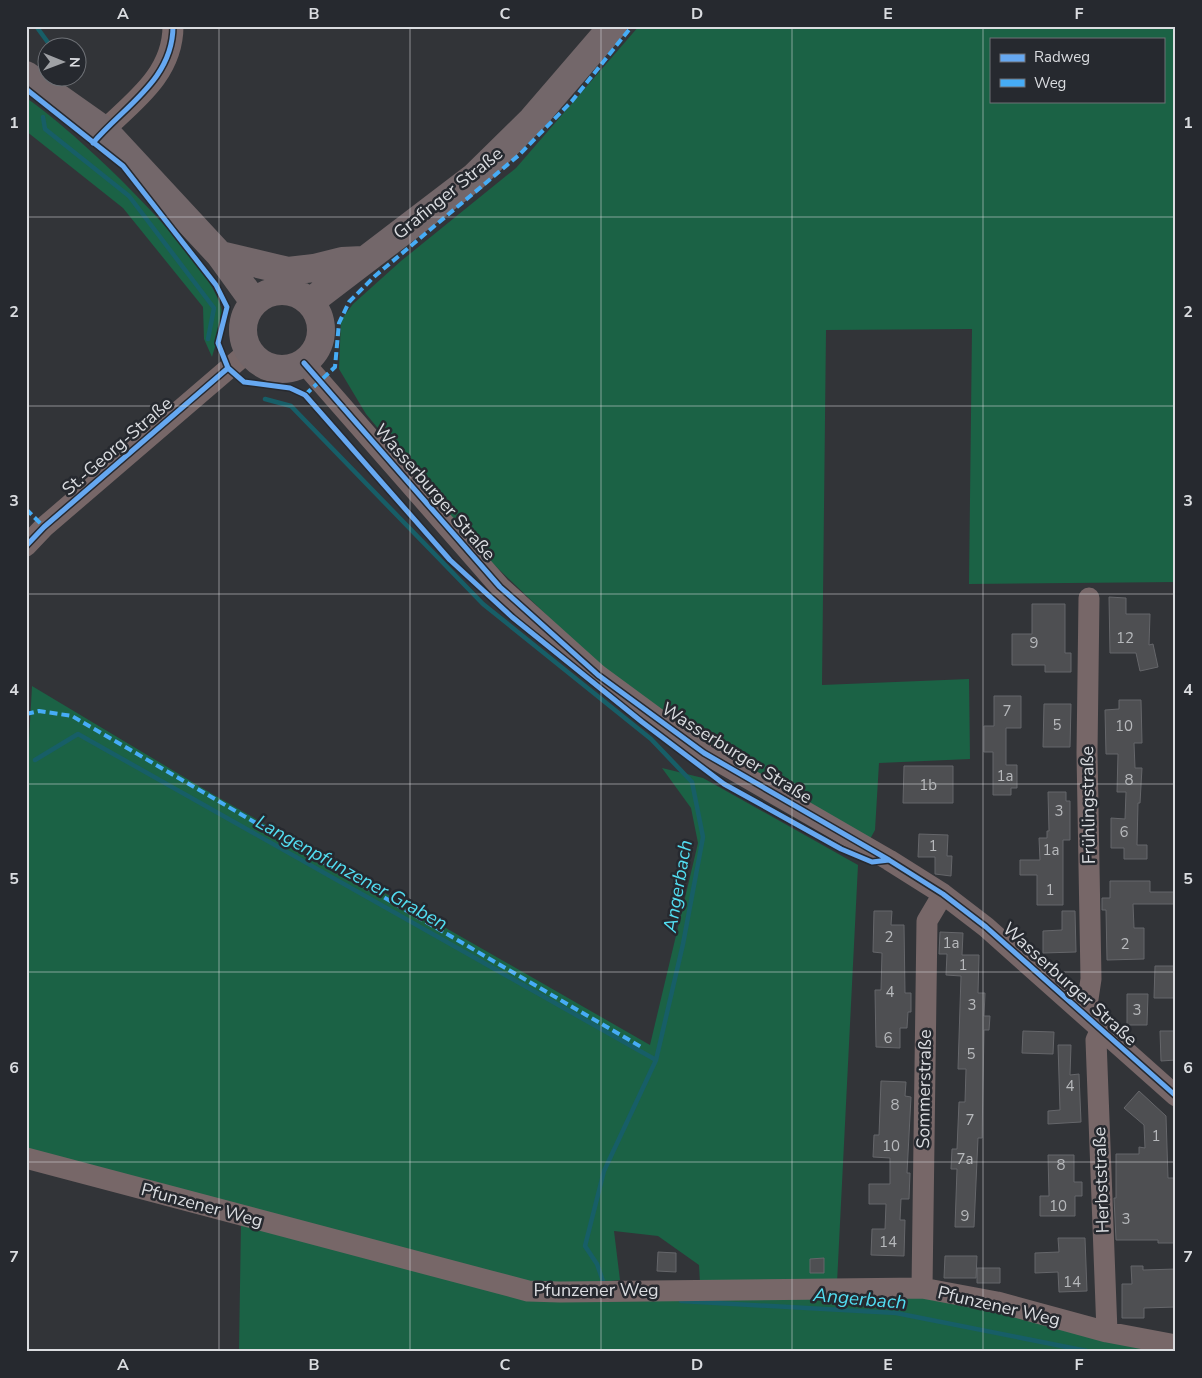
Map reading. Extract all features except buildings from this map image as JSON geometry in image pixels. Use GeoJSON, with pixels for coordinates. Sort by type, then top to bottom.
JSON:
{"type":"FeatureCollection","features":[{"type":"Feature","properties":{"kind":"main road","name":"Grafinger Straße"},"geometry":{"type":"LineString","coordinates":[[310,302],[474,177],[532,120],[613,26]]}},
{"type":"Feature","properties":{"kind":"main road"},"geometry":{"type":"LineString","coordinates":[[26,74],[104,130],[220,255],[254,302]]}},
{"type":"Feature","properties":{"kind":"main road"},"geometry":{"type":"LineString","coordinates":[[220,255],[288,271],[365,260]]}},
{"type":"Feature","properties":{"kind":"main road"},"geometry":{"type":"LineString","coordinates":[[276,291],[288,291],[300,295],[310,302],[317,312],[322,334],[319,346],[304,363],[293,369],[280,370],[268,367],[257,361],[248,351],[244,339],[243,326],[247,313],[254,302],[264,295],[276,291]]}},
{"type":"Feature","properties":{"kind":"street"},"geometry":{"type":"LineString","coordinates":[[104,130],[152,85],[164,66],[173,43],[173,26]]}},
{"type":"Feature","properties":{"kind":"street","name":"St.-Georg-Straße"},"geometry":{"type":"LineString","coordinates":[[26,546],[44,527],[248,351]]}},
{"type":"Feature","properties":{"kind":"street","name":"Wasserburger Straße"},"geometry":{"type":"LineString","coordinates":[[304,363],[500,588],[598,675],[704,753],[943,894],[986,926],[1176,1096]]}},
{"type":"Feature","properties":{"kind":"street","name":"Frühlingstraße"},"geometry":{"type":"LineString","coordinates":[[1082,1010],[1088,999],[1091,979],[1087,753],[1088,598]]}},
{"type":"Feature","properties":{"kind":"street","name":"Sommerstraße"},"geometry":{"type":"LineString","coordinates":[[922,1288],[927,921],[943,894]]}},
{"type":"Feature","properties":{"kind":"street","name":"Herbststraße"},"geometry":{"type":"LineString","coordinates":[[1101,1029],[1096,1040],[1107,1332]]}},
{"type":"Feature","properties":{"kind":"street","name":"Pfunzener Weg"},"geometry":{"type":"LineString","coordinates":[[26,1158],[528,1290],[560,1292],[922,1288],[997,1302],[1107,1332],[1176,1345]]}},
{"type":"Feature","properties":{"kind":"green space"},"geometry":{"type":"Polygon","coordinates":[[[639,26],[1176,26],[1176,582],[969,584],[972,329],[826,330],[822,685],[969,679],[970,759],[879,763],[875,830],[869,841],[762,779],[657,711],[585,652],[481,552],[366,414],[339,369],[341,320],[353,304],[401,261],[516,168],[639,26]]]}},
{"type":"Feature","properties":{"kind":"green space"},"geometry":{"type":"Polygon","coordinates":[[[26,98],[47,113],[106,165],[170,231],[196,263],[214,291],[222,313],[220,329],[212,357],[204,339],[203,307],[123,208],[26,131],[26,98]]]}},
{"type":"Feature","properties":{"kind":"green space"},"geometry":{"type":"Polygon","coordinates":[[[32,686],[214,795],[650,1045],[698,843],[691,808],[662,768],[703,778],[858,865],[837,1283],[700,1283],[699,1265],[658,1236],[614,1231],[620,1280],[557,1287],[530,1285],[26,1154],[26,796],[32,686]]]}},
{"type":"Feature","properties":{"kind":"green space"},"geometry":{"type":"Polygon","coordinates":[[[241,1220],[499,1286],[921,1296],[990,1308],[1164,1352],[239,1352],[241,1220]]]}},
{"type":"Feature","properties":{"kind":"waterway","name":"Angerbach"},"geometry":{"type":"LineString","coordinates":[[36,26],[45,38]]}},
{"type":"Feature","properties":{"kind":"waterway","name":"Angerbach"},"geometry":{"type":"LineString","coordinates":[[43,117],[45,129],[129,196],[214,308],[208,339]]}},
{"type":"Feature","properties":{"kind":"waterway","name":"Angerbach"},"geometry":{"type":"LineString","coordinates":[[265,399],[291,406],[483,604],[651,739],[692,782],[703,837],[683,944],[656,1060],[604,1171],[585,1246],[597,1264],[604,1284]]}},
{"type":"Feature","properties":{"kind":"waterway","name":"Langenpfunzener Graben"},"geometry":{"type":"LineString","coordinates":[[35,760],[78,734],[656,1060]]}},
{"type":"Feature","properties":{"kind":"waterway","name":"Angerbach"},"geometry":{"type":"LineString","coordinates":[[681,1301],[896,1313],[1092,1352]]}},
{"type":"Feature","properties":{"kind":"marked path"},"geometry":{"type":"LineString","coordinates":[[305,395],[335,367],[339,323],[349,302],[375,276],[519,155],[572,101],[632,26]]}},
{"type":"Feature","properties":{"kind":"marked path"},"geometry":{"type":"LineString","coordinates":[[26,509],[44,527]]}},
{"type":"Feature","properties":{"kind":"marked path"},"geometry":{"type":"LineString","coordinates":[[26,714],[39,711],[72,716],[643,1048]]}},
{"type":"Feature","properties":{"kind":"cycle path"},"geometry":{"type":"LineString","coordinates":[[93,143],[145,91],[156,77],[165,62],[171,45],[173,26]]}},
{"type":"Feature","properties":{"kind":"cycle path"},"geometry":{"type":"LineString","coordinates":[[26,89],[123,166],[216,285],[227,307],[218,343],[228,368],[244,382],[290,388],[305,395],[450,560],[512,617],[642,722],[724,784],[841,849],[872,862],[889,860]]}},
{"type":"Feature","properties":{"kind":"cycle path"},"geometry":{"type":"LineString","coordinates":[[304,363],[500,587],[598,675],[704,753],[889,860],[943,894],[986,927],[1176,1096]]}},
{"type":"Feature","properties":{"kind":"cycle path"},"geometry":{"type":"LineString","coordinates":[[26,546],[44,527],[228,368]]}}]}
